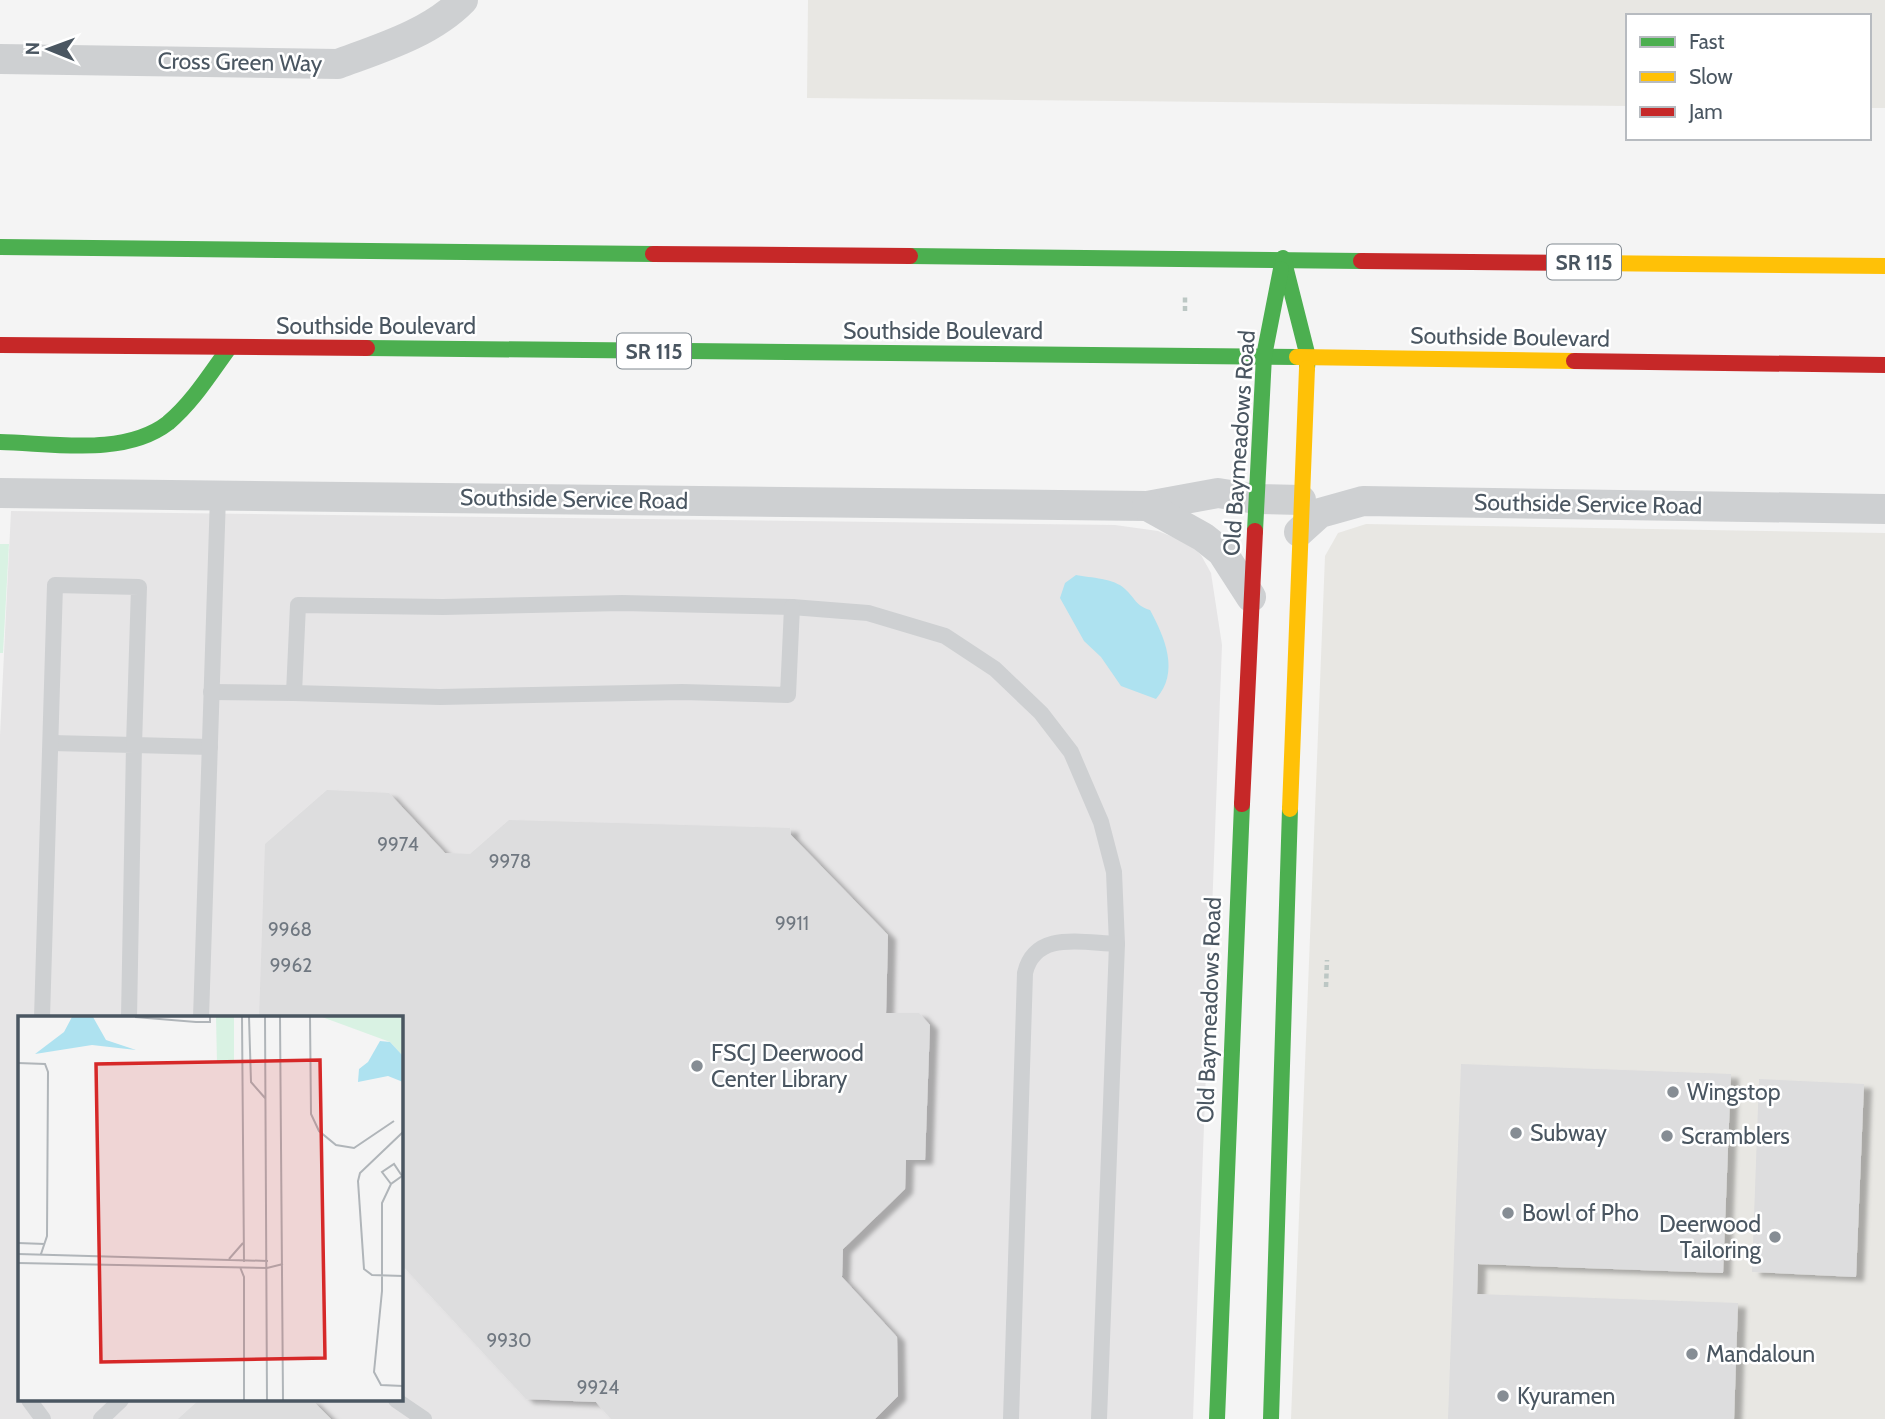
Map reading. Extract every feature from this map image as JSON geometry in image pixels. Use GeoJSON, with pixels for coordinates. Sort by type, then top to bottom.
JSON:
{"type":"FeatureCollection","features":[{"type":"Feature","properties":{"kind":"main road","name":"SR 115"},"geometry":{"type":"LineString","coordinates":[[0,247],[1283,258],[1885,267]]}},
{"type":"Feature","properties":{"kind":"main road","name":"Old Baymeadows Road"},"geometry":{"type":"LineString","coordinates":[[1217,1419],[1233,978],[1264,356],[1283,258]]}},
{"type":"Feature","properties":{"kind":"main road"},"geometry":{"type":"LineString","coordinates":[[1271,1419],[1299,532],[1308,357],[1283,258]]}},
{"type":"Feature","properties":{"kind":"main road","name":"Southside Boulevard"},"geometry":{"type":"LineString","coordinates":[[0,345],[1264,356],[1885,365]]}},
{"type":"Feature","properties":{"kind":"main road"},"geometry":{"type":"LineString","coordinates":[[0,442],[111,442],[132,440],[155,432],[180,412],[229,348]]}},
{"type":"Feature","properties":{"kind":"street","name":"Cross Green Way"},"geometry":{"type":"LineString","coordinates":[[0,59],[338,64],[402,38],[450,14],[463,0]]}},
{"type":"Feature","properties":{"kind":"street","name":"Southside Service Road"},"geometry":{"type":"LineString","coordinates":[[0,494],[1147,506],[1218,493],[1256,499],[1301,500]]}},
{"type":"Feature","properties":{"kind":"street","name":"Southside Service Road"},"geometry":{"type":"LineString","coordinates":[[1299,532],[1320,513],[1363,501],[1884,509]]}},
{"type":"Feature","properties":{"kind":"street","name":"Southside Service Road"},"geometry":{"type":"LineString","coordinates":[[1147,506],[1203,537],[1222,552],[1251,597]]}},
{"type":"Feature","properties":{"kind":"lane"},"geometry":{"type":"LineString","coordinates":[[201,1016],[218,496]]}},
{"type":"Feature","properties":{"kind":"lane"},"geometry":{"type":"LineString","coordinates":[[42,1016],[55,585],[139,587],[129,1016]]}},
{"type":"Feature","properties":{"kind":"lane"},"geometry":{"type":"LineString","coordinates":[[294,693],[298,605],[443,607],[622,603],[792,607],[868,613],[945,636],[995,669],[1041,713],[1072,752],[1101,822],[1114,872],[1117,944],[1099,1419]]}},
{"type":"Feature","properties":{"kind":"lane"},"geometry":{"type":"LineString","coordinates":[[211,692],[440,697],[682,692],[788,695],[792,607]]}},
{"type":"Feature","properties":{"kind":"lane"},"geometry":{"type":"LineString","coordinates":[[51,743],[210,747]]}},
{"type":"Feature","properties":{"kind":"lane"},"geometry":{"type":"LineString","coordinates":[[1011,1419],[1028,960],[1033,952],[1051,942],[1117,944]]}},
{"type":"Feature","properties":{"kind":"lane"},"geometry":{"type":"LineString","coordinates":[[30,1402],[43,1419]]}},
{"type":"Feature","properties":{"kind":"lane"},"geometry":{"type":"LineString","coordinates":[[100,1419],[119,1402]]}},
{"type":"Feature","properties":{"kind":"lane"},"geometry":{"type":"LineString","coordinates":[[399,1402],[425,1419]]}},
{"type":"Feature","properties":{"kind":"path"},"geometry":{"type":"LineString","coordinates":[[1185,311],[1186,288]]}},
{"type":"Feature","properties":{"kind":"path"},"geometry":{"type":"LineString","coordinates":[[1326,987],[1327,960]]}},
{"type":"Feature","properties":{"kind":"shaded area"},"geometry":{"type":"Polygon","coordinates":[[[808,0],[1885,0],[1885,108],[1871,108],[1871,14],[1626,14],[1626,106],[807,98],[808,0]]]}},
{"type":"Feature","properties":{"kind":"shaded area"},"geometry":{"type":"Polygon","coordinates":[[[11,511],[1115,525],[1158,531],[1188,543],[1201,555],[1211,573],[1222,645],[1193,1419],[0,1419],[0,735],[11,511]]]}},
{"type":"Feature","properties":{"kind":"shaded area"},"geometry":{"type":"Polygon","coordinates":[[[1366,524],[1885,533],[1885,1419],[1291,1419],[1325,556],[1338,533],[1366,524]]]}},
{"type":"Feature","properties":{"kind":"green space"},"geometry":{"type":"Polygon","coordinates":[[[0,544],[9,544],[3,653],[0,653],[0,544]]]}},
{"type":"Feature","properties":{"kind":"water"},"geometry":{"type":"Polygon","coordinates":[[[1076,575],[1120,585],[1139,604],[1150,610],[1165,643],[1169,666],[1163,689],[1156,699],[1121,686],[1101,657],[1084,641],[1060,598],[1065,583],[1076,575]]]}},
{"type":"Feature","properties":{"kind":"building"},"geometry":{"type":"Polygon","coordinates":[[[327,790],[389,793],[445,853],[470,854],[509,820],[790,828],[791,835],[888,935],[886,1013],[919,1013],[930,1025],[925,1160],[906,1160],[905,1189],[843,1249],[842,1277],[897,1337],[898,1396],[875,1419],[611,1419],[596,1402],[526,1399],[402,1265],[402,1016],[259,1016],[265,844],[327,790]]]}},
{"type":"Feature","properties":{"kind":"building"},"geometry":{"type":"Polygon","coordinates":[[[1461,1064],[1731,1074],[1723,1273],[1478,1264],[1477,1294],[1738,1303],[1734,1419],[1448,1419],[1461,1064]]]}},
{"type":"Feature","properties":{"kind":"building"},"geometry":{"type":"Polygon","coordinates":[[[1759,1079],[1864,1084],[1856,1277],[1752,1272],[1759,1079]]]}},
{"type":"Feature","properties":{"kind":"building"},"geometry":{"type":"Polygon","coordinates":[[[197,1402],[314,1402],[331,1419],[178,1419],[197,1402]]]}},
{"type":"Feature","properties":{"kind":"traffic: fast"},"geometry":{"type":"LineString","coordinates":[[0,247],[653,254]]}},
{"type":"Feature","properties":{"kind":"traffic: fast"},"geometry":{"type":"LineString","coordinates":[[910,256],[1361,261]]}},
{"type":"Feature","properties":{"kind":"traffic: fast"},"geometry":{"type":"LineString","coordinates":[[1283,258],[1308,357],[1307,368]]}},
{"type":"Feature","properties":{"kind":"traffic: fast"},"geometry":{"type":"LineString","coordinates":[[1255,531],[1264,356],[1281,269]]}},
{"type":"Feature","properties":{"kind":"traffic: fast"},"geometry":{"type":"LineString","coordinates":[[0,442],[87,446],[131,440],[150,434],[168,423],[185,406],[229,348]]}},
{"type":"Feature","properties":{"kind":"traffic: fast"},"geometry":{"type":"LineString","coordinates":[[367,348],[1297,357]]}},
{"type":"Feature","properties":{"kind":"traffic: fast"},"geometry":{"type":"LineString","coordinates":[[1217,1419],[1242,804]]}},
{"type":"Feature","properties":{"kind":"traffic: fast"},"geometry":{"type":"LineString","coordinates":[[1271,1419],[1290,809]]}},
{"type":"Feature","properties":{"kind":"traffic: slow"},"geometry":{"type":"LineString","coordinates":[[1589,263],[1885,266]]}},
{"type":"Feature","properties":{"kind":"traffic: slow"},"geometry":{"type":"LineString","coordinates":[[1297,357],[1574,361]]}},
{"type":"Feature","properties":{"kind":"traffic: slow"},"geometry":{"type":"LineString","coordinates":[[1290,809],[1307,368]]}},
{"type":"Feature","properties":{"kind":"traffic: jam"},"geometry":{"type":"LineString","coordinates":[[653,254],[910,256]]}},
{"type":"Feature","properties":{"kind":"traffic: jam"},"geometry":{"type":"LineString","coordinates":[[1361,261],[1589,263]]}},
{"type":"Feature","properties":{"kind":"traffic: jam"},"geometry":{"type":"LineString","coordinates":[[0,345],[367,348]]}},
{"type":"Feature","properties":{"kind":"traffic: jam"},"geometry":{"type":"LineString","coordinates":[[1574,361],[1885,365]]}},
{"type":"Feature","properties":{"kind":"traffic: jam"},"geometry":{"type":"LineString","coordinates":[[1242,804],[1255,531]]}},
{"type":"Feature","properties":{"kind":"place","name":"FSCJ Deerwood Center Library"},"geometry":{"type":"Point","coordinates":[697,1066]}},
{"type":"Feature","properties":{"kind":"place","name":"Wingstop"},"geometry":{"type":"Point","coordinates":[1673,1092]}},
{"type":"Feature","properties":{"kind":"place","name":"Subway"},"geometry":{"type":"Point","coordinates":[1516,1133]}},
{"type":"Feature","properties":{"kind":"place","name":"Scramblers"},"geometry":{"type":"Point","coordinates":[1667,1136]}},
{"type":"Feature","properties":{"kind":"place","name":"Bowl of Pho"},"geometry":{"type":"Point","coordinates":[1508,1213]}},
{"type":"Feature","properties":{"kind":"place","name":"Deerwood Tailoring"},"geometry":{"type":"Point","coordinates":[1775,1237]}},
{"type":"Feature","properties":{"kind":"place","name":"Mandaloun"},"geometry":{"type":"Point","coordinates":[1692,1354]}},
{"type":"Feature","properties":{"kind":"place","name":"Kyuramen"},"geometry":{"type":"Point","coordinates":[1503,1396]}}]}
